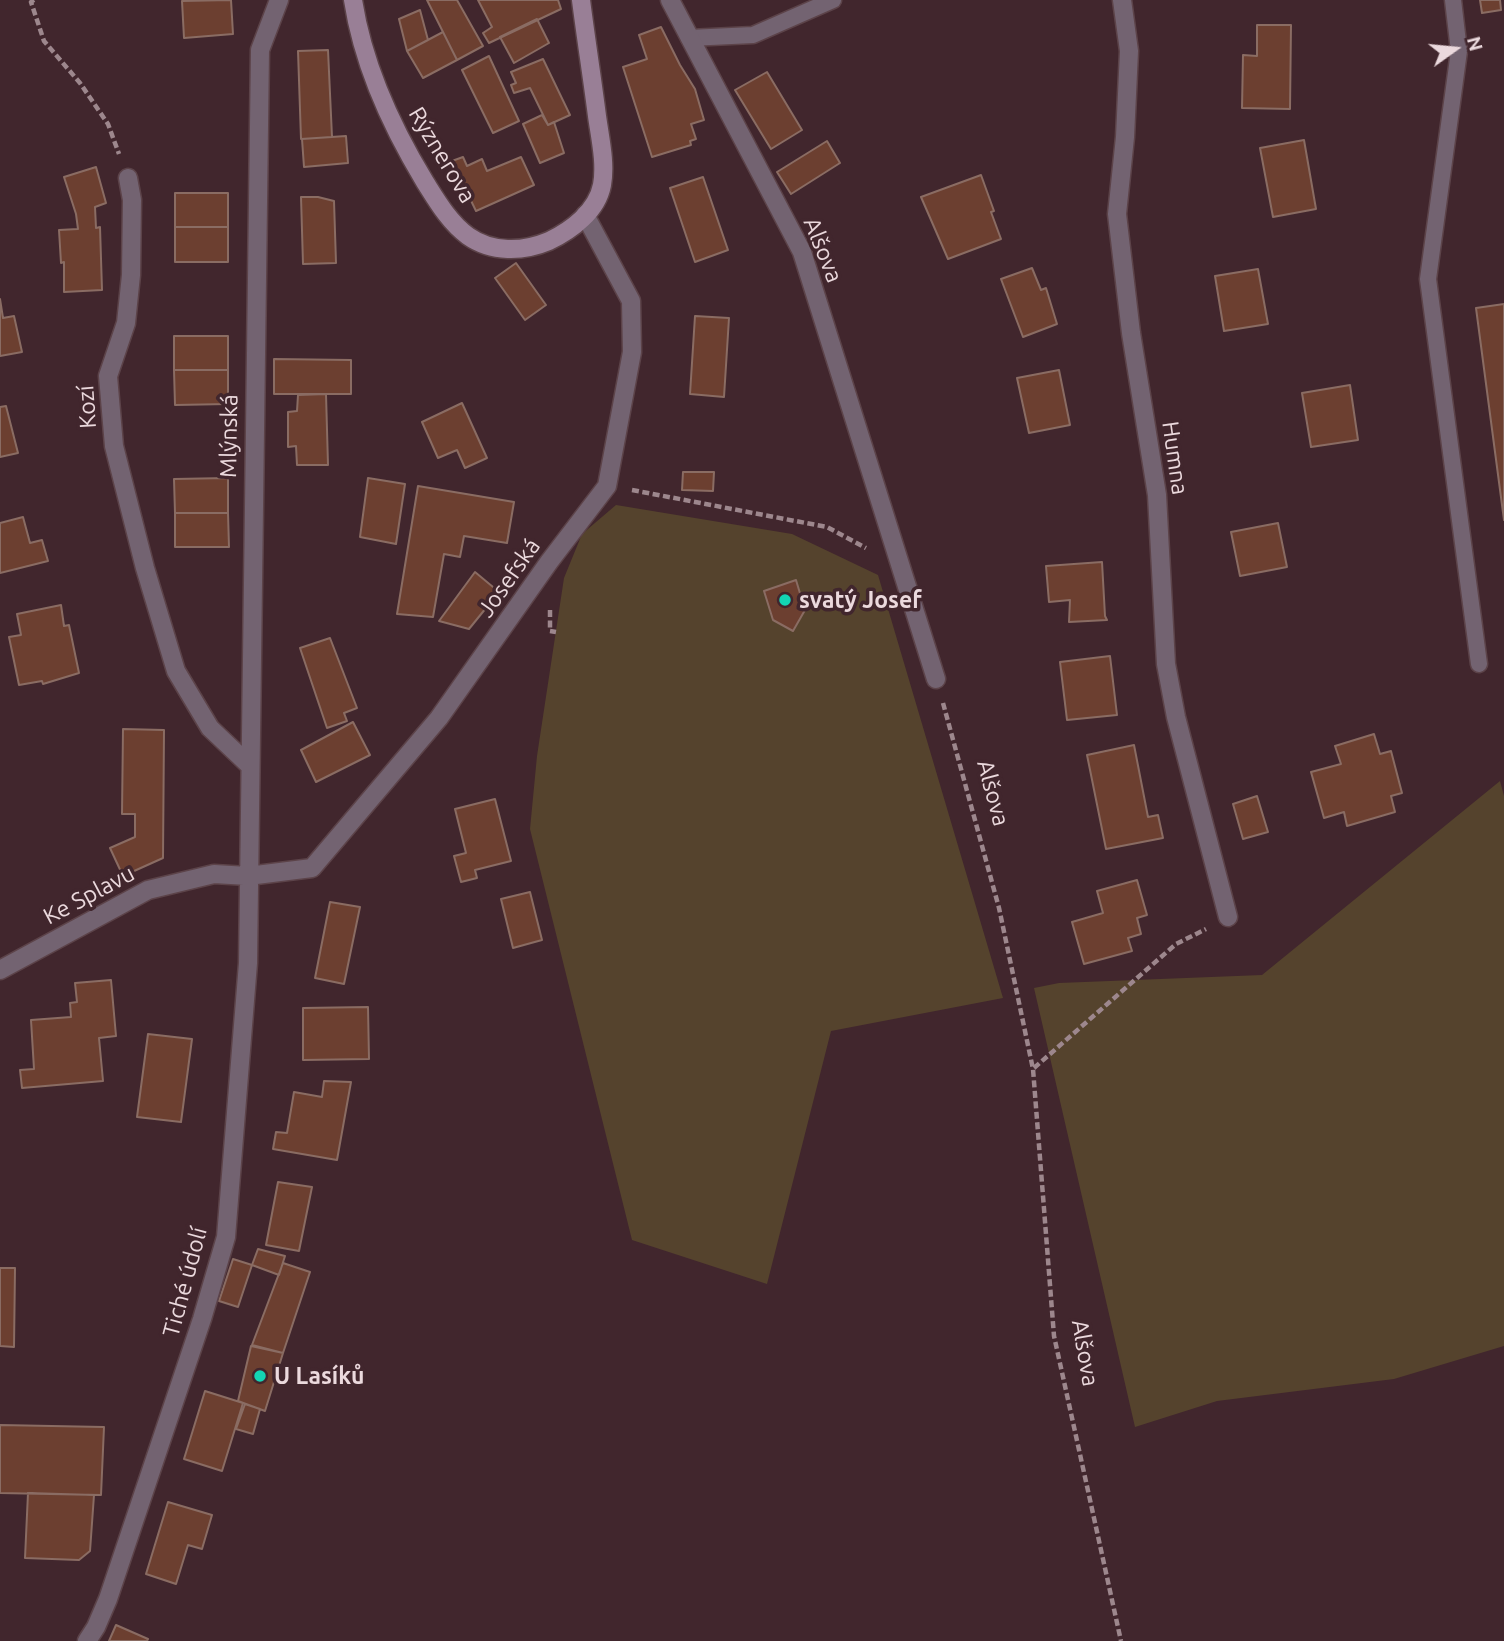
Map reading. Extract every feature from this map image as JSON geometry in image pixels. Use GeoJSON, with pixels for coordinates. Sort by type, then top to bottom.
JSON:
{"type":"FeatureCollection","features":[{"type":"Feature","properties":{"kind":"street","name":"Mlýnská"},"geometry":{"type":"LineString","coordinates":[[248,876],[260,50],[279,0]]}},
{"type":"Feature","properties":{"kind":"street","name":"Rýznerova"},"geometry":{"type":"LineString","coordinates":[[353,0],[365,55],[389,114],[430,190],[458,228],[475,240],[493,247],[522,249],[559,236],[585,215],[602,188],[603,175],[582,0]]}},
{"type":"Feature","properties":{"kind":"street","name":"Alšova"},"geometry":{"type":"LineString","coordinates":[[670,0],[802,252],[936,679]]}},
{"type":"Feature","properties":{"kind":"street","name":"Humna"},"geometry":{"type":"LineString","coordinates":[[1122,0],[1129,51],[1125,137],[1117,214],[1131,332],[1157,495],[1166,664],[1176,717],[1228,917]]}},
{"type":"Feature","properties":{"kind":"street","name":"Kozí"},"geometry":{"type":"LineString","coordinates":[[128,178],[132,200],[131,275],[125,323],[108,376],[114,446],[145,568],[176,671],[210,728],[249,765]]}},
{"type":"Feature","properties":{"kind":"street","name":"Josefská"},"geometry":{"type":"LineString","coordinates":[[248,876],[312,869],[439,718],[549,562],[607,486],[632,352],[631,301],[585,215]]}},
{"type":"Feature","properties":{"kind":"street","name":"Ke Splavu"},"geometry":{"type":"LineString","coordinates":[[0,970],[148,890],[214,874],[248,876]]}},
{"type":"Feature","properties":{"kind":"street","name":"Tiché údolí"},"geometry":{"type":"LineString","coordinates":[[87,1641],[96,1627],[113,1586],[202,1320],[226,1237],[248,963],[248,876]]}},
{"type":"Feature","properties":{"kind":"lane"},"geometry":{"type":"LineString","coordinates":[[689,38],[753,35],[833,0]]}},
{"type":"Feature","properties":{"kind":"lane"},"geometry":{"type":"LineString","coordinates":[[1453,0],[1459,51],[1428,279],[1479,664]]}},
{"type":"Feature","properties":{"kind":"path"},"geometry":{"type":"LineString","coordinates":[[34,0],[31,2],[44,41],[80,83],[108,124],[128,178]]}},
{"type":"Feature","properties":{"kind":"path"},"geometry":{"type":"LineString","coordinates":[[607,486],[827,527],[900,566]]}},
{"type":"Feature","properties":{"kind":"path"},"geometry":{"type":"LineString","coordinates":[[550,605],[550,631],[556,632]]}},
{"type":"Feature","properties":{"kind":"path","name":"Alšova"},"geometry":{"type":"LineString","coordinates":[[936,679],[999,908],[1033,1069],[1054,1336],[1121,1641]]}},
{"type":"Feature","properties":{"kind":"path"},"geometry":{"type":"LineString","coordinates":[[1033,1069],[1176,944],[1228,917]]}},
{"type":"Feature","properties":{"kind":"shaded area"},"geometry":{"type":"Polygon","coordinates":[[[616,505],[792,534],[878,575],[1003,998],[831,1031],[767,1284],[632,1240],[530,829],[537,756],[564,578],[582,534],[616,505]]]}},
{"type":"Feature","properties":{"kind":"shaded area"},"geometry":{"type":"Polygon","coordinates":[[[1500,781],[1504,796],[1504,1346],[1394,1379],[1217,1401],[1135,1427],[1034,988],[1059,983],[1262,975],[1500,781]]]}},
{"type":"Feature","properties":{"kind":"building"},"geometry":{"type":"Polygon","coordinates":[[[231,0],[233,34],[184,38],[182,1],[231,0]]]}},
{"type":"Feature","properties":{"kind":"building"},"geometry":{"type":"Polygon","coordinates":[[[427,0],[457,0],[483,46],[457,60],[427,0]]]}},
{"type":"Feature","properties":{"kind":"building"},"geometry":{"type":"Polygon","coordinates":[[[478,0],[558,0],[561,9],[489,43],[483,33],[492,27],[478,0]]]}},
{"type":"Feature","properties":{"kind":"building"},"geometry":{"type":"Polygon","coordinates":[[[1480,0],[1500,0],[1501,10],[1482,13],[1480,0]]]}},
{"type":"Feature","properties":{"kind":"building"},"geometry":{"type":"Polygon","coordinates":[[[420,10],[428,40],[407,51],[399,19],[420,10]]]}},
{"type":"Feature","properties":{"kind":"building"},"geometry":{"type":"Polygon","coordinates":[[[537,19],[549,43],[514,63],[500,37],[537,19]]]}},
{"type":"Feature","properties":{"kind":"building"},"geometry":{"type":"Polygon","coordinates":[[[1257,25],[1291,25],[1290,109],[1242,108],[1243,55],[1257,56],[1257,25]]]}},
{"type":"Feature","properties":{"kind":"building"},"geometry":{"type":"Polygon","coordinates":[[[661,27],[695,89],[704,120],[691,124],[696,139],[690,141],[691,145],[652,157],[623,67],[647,59],[639,35],[661,27]]]}},
{"type":"Feature","properties":{"kind":"building"},"geometry":{"type":"Polygon","coordinates":[[[443,32],[457,60],[423,78],[407,51],[443,32]]]}},
{"type":"Feature","properties":{"kind":"building"},"geometry":{"type":"Polygon","coordinates":[[[328,50],[332,137],[301,139],[298,51],[328,50]]]}},
{"type":"Feature","properties":{"kind":"building"},"geometry":{"type":"Polygon","coordinates":[[[489,56],[519,121],[493,133],[462,70],[489,56]]]}},
{"type":"Feature","properties":{"kind":"building"},"geometry":{"type":"Polygon","coordinates":[[[543,59],[570,115],[548,125],[530,88],[514,93],[511,85],[516,83],[511,72],[543,59]]]}},
{"type":"Feature","properties":{"kind":"building"},"geometry":{"type":"Polygon","coordinates":[[[767,72],[802,130],[771,149],[735,90],[767,72]]]}},
{"type":"Feature","properties":{"kind":"building"},"geometry":{"type":"Polygon","coordinates":[[[542,115],[548,125],[554,122],[564,153],[540,163],[523,124],[542,115]]]}},
{"type":"Feature","properties":{"kind":"building"},"geometry":{"type":"Polygon","coordinates":[[[346,136],[348,163],[304,167],[302,139],[346,136]]]}},
{"type":"Feature","properties":{"kind":"building"},"geometry":{"type":"Polygon","coordinates":[[[1304,140],[1316,209],[1273,217],[1260,148],[1304,140]]]}},
{"type":"Feature","properties":{"kind":"building"},"geometry":{"type":"Polygon","coordinates":[[[827,141],[840,163],[791,194],[777,172],[827,141]]]}},
{"type":"Feature","properties":{"kind":"building"},"geometry":{"type":"Polygon","coordinates":[[[463,157],[467,166],[482,159],[487,171],[521,157],[534,185],[476,211],[452,161],[463,157]]]}},
{"type":"Feature","properties":{"kind":"building"},"geometry":{"type":"Polygon","coordinates":[[[96,167],[106,203],[95,207],[96,228],[100,227],[102,290],[64,292],[64,262],[61,263],[59,230],[78,229],[64,177],[96,167]]]}},
{"type":"Feature","properties":{"kind":"building"},"geometry":{"type":"Polygon","coordinates":[[[981,175],[1001,239],[948,259],[921,197],[981,175]]]}},
{"type":"Feature","properties":{"kind":"building"},"geometry":{"type":"Polygon","coordinates":[[[703,177],[728,250],[695,262],[670,188],[703,177]]]}},
{"type":"Feature","properties":{"kind":"building"},"geometry":{"type":"Polygon","coordinates":[[[175,193],[228,193],[228,227],[175,227],[175,193]]]}},
{"type":"Feature","properties":{"kind":"building"},"geometry":{"type":"Polygon","coordinates":[[[301,197],[334,201],[336,263],[303,264],[301,197]]]}},
{"type":"Feature","properties":{"kind":"building"},"geometry":{"type":"Polygon","coordinates":[[[175,227],[228,227],[228,262],[175,262],[175,227]]]}},
{"type":"Feature","properties":{"kind":"building"},"geometry":{"type":"Polygon","coordinates":[[[516,263],[546,305],[525,320],[495,278],[516,263]]]}},
{"type":"Feature","properties":{"kind":"building"},"geometry":{"type":"Polygon","coordinates":[[[1032,268],[1041,290],[1046,288],[1057,324],[1023,337],[1001,279],[1032,268]]]}},
{"type":"Feature","properties":{"kind":"building"},"geometry":{"type":"Polygon","coordinates":[[[1258,269],[1268,324],[1224,331],[1215,276],[1258,269]]]}},
{"type":"Feature","properties":{"kind":"building"},"geometry":{"type":"Polygon","coordinates":[[[0,299],[3,318],[14,316],[22,352],[0,356],[0,299]]]}},
{"type":"Feature","properties":{"kind":"building"},"geometry":{"type":"Polygon","coordinates":[[[1504,304],[1504,520],[1476,308],[1504,304]]]}},
{"type":"Feature","properties":{"kind":"building"},"geometry":{"type":"Polygon","coordinates":[[[695,316],[729,318],[724,397],[690,394],[695,316]]]}},
{"type":"Feature","properties":{"kind":"building"},"geometry":{"type":"Polygon","coordinates":[[[174,336],[228,336],[228,370],[174,370],[174,336]]]}},
{"type":"Feature","properties":{"kind":"building"},"geometry":{"type":"Polygon","coordinates":[[[274,359],[351,360],[351,394],[274,394],[274,359]]]}},
{"type":"Feature","properties":{"kind":"building"},"geometry":{"type":"Polygon","coordinates":[[[174,370],[228,370],[228,404],[175,405],[174,370]]]}},
{"type":"Feature","properties":{"kind":"building"},"geometry":{"type":"Polygon","coordinates":[[[1059,370],[1070,425],[1029,433],[1017,378],[1059,370]]]}},
{"type":"Feature","properties":{"kind":"building"},"geometry":{"type":"Polygon","coordinates":[[[1350,385],[1358,440],[1311,447],[1302,393],[1350,385]]]}},
{"type":"Feature","properties":{"kind":"building"},"geometry":{"type":"Polygon","coordinates":[[[326,394],[328,465],[297,465],[296,446],[288,447],[288,412],[297,411],[298,395],[326,394]]]}},
{"type":"Feature","properties":{"kind":"building"},"geometry":{"type":"Polygon","coordinates":[[[462,403],[487,458],[465,468],[457,450],[438,458],[422,422],[462,403]]]}},
{"type":"Feature","properties":{"kind":"building"},"geometry":{"type":"Polygon","coordinates":[[[6,406],[18,453],[0,457],[0,407],[6,406]]]}},
{"type":"Feature","properties":{"kind":"building"},"geometry":{"type":"Polygon","coordinates":[[[683,472],[714,472],[713,491],[682,490],[683,472]]]}},
{"type":"Feature","properties":{"kind":"building"},"geometry":{"type":"Polygon","coordinates":[[[228,478],[228,513],[175,513],[174,479],[228,478]]]}},
{"type":"Feature","properties":{"kind":"building"},"geometry":{"type":"Polygon","coordinates":[[[368,478],[405,484],[396,544],[360,537],[368,478]]]}},
{"type":"Feature","properties":{"kind":"building"},"geometry":{"type":"Polygon","coordinates":[[[418,486],[514,502],[507,543],[464,536],[460,557],[444,554],[433,617],[397,614],[418,486]]]}},
{"type":"Feature","properties":{"kind":"building"},"geometry":{"type":"Polygon","coordinates":[[[175,513],[228,513],[229,547],[175,547],[175,513]]]}},
{"type":"Feature","properties":{"kind":"building"},"geometry":{"type":"Polygon","coordinates":[[[23,517],[30,543],[42,540],[48,561],[0,573],[0,523],[23,517]]]}},
{"type":"Feature","properties":{"kind":"building"},"geometry":{"type":"Polygon","coordinates":[[[1278,523],[1287,567],[1240,576],[1231,532],[1278,523]]]}},
{"type":"Feature","properties":{"kind":"building"},"geometry":{"type":"Polygon","coordinates":[[[1102,562],[1107,620],[1069,622],[1070,600],[1049,602],[1046,566],[1102,562]]]}},
{"type":"Feature","properties":{"kind":"building"},"geometry":{"type":"Polygon","coordinates":[[[475,572],[499,592],[469,629],[439,621],[475,572]]]}},
{"type":"Feature","properties":{"kind":"building","name":"svatý Josef"},"geometry":{"type":"Polygon","coordinates":[[[796,580],[805,610],[793,631],[773,620],[764,591],[796,580]]]}},
{"type":"Feature","properties":{"kind":"building"},"geometry":{"type":"Polygon","coordinates":[[[61,605],[64,626],[69,625],[79,673],[43,684],[42,681],[19,685],[9,637],[21,635],[17,614],[61,605]]]}},
{"type":"Feature","properties":{"kind":"building"},"geometry":{"type":"Polygon","coordinates":[[[330,638],[357,708],[344,713],[347,721],[327,728],[300,648],[330,638]]]}},
{"type":"Feature","properties":{"kind":"building"},"geometry":{"type":"Polygon","coordinates":[[[1110,656],[1117,715],[1067,720],[1060,662],[1110,656]]]}},
{"type":"Feature","properties":{"kind":"building"},"geometry":{"type":"Polygon","coordinates":[[[353,722],[370,755],[316,782],[301,750],[353,722]]]}},
{"type":"Feature","properties":{"kind":"building"},"geometry":{"type":"Polygon","coordinates":[[[123,729],[164,730],[163,858],[123,876],[110,848],[135,837],[135,814],[122,814],[123,729]]]}},
{"type":"Feature","properties":{"kind":"building"},"geometry":{"type":"Polygon","coordinates":[[[1374,734],[1380,754],[1391,751],[1402,793],[1391,796],[1395,812],[1347,826],[1344,812],[1324,818],[1311,772],[1341,764],[1335,746],[1374,734]]]}},
{"type":"Feature","properties":{"kind":"building"},"geometry":{"type":"Polygon","coordinates":[[[1134,745],[1148,817],[1158,815],[1163,838],[1106,849],[1087,755],[1134,745]]]}},
{"type":"Feature","properties":{"kind":"building"},"geometry":{"type":"Polygon","coordinates":[[[1257,796],[1268,832],[1243,839],[1233,804],[1257,796]]]}},
{"type":"Feature","properties":{"kind":"building"},"geometry":{"type":"Polygon","coordinates":[[[495,799],[511,861],[475,870],[477,878],[461,882],[454,856],[466,853],[455,809],[495,799]]]}},
{"type":"Feature","properties":{"kind":"building"},"geometry":{"type":"Polygon","coordinates":[[[1137,880],[1147,915],[1137,918],[1141,934],[1128,938],[1132,951],[1084,964],[1072,922],[1103,913],[1097,891],[1137,880]]]}},
{"type":"Feature","properties":{"kind":"building"},"geometry":{"type":"Polygon","coordinates":[[[530,892],[542,940],[513,948],[501,899],[530,892]]]}},
{"type":"Feature","properties":{"kind":"building"},"geometry":{"type":"Polygon","coordinates":[[[330,902],[360,907],[344,984],[315,978],[330,902]]]}},
{"type":"Feature","properties":{"kind":"building"},"geometry":{"type":"Polygon","coordinates":[[[111,980],[116,1036],[99,1038],[103,1081],[22,1088],[20,1070],[34,1069],[31,1020],[71,1017],[70,1003],[77,1002],[75,983],[111,980]]]}},
{"type":"Feature","properties":{"kind":"building"},"geometry":{"type":"Polygon","coordinates":[[[368,1007],[369,1059],[303,1060],[303,1008],[368,1007]]]}},
{"type":"Feature","properties":{"kind":"building"},"geometry":{"type":"Polygon","coordinates":[[[148,1034],[192,1039],[181,1122],[137,1117],[148,1034]]]}},
{"type":"Feature","properties":{"kind":"building"},"geometry":{"type":"Polygon","coordinates":[[[324,1081],[351,1082],[337,1160],[273,1149],[276,1132],[287,1133],[294,1092],[322,1097],[324,1081]]]}},
{"type":"Feature","properties":{"kind":"building"},"geometry":{"type":"Polygon","coordinates":[[[278,1182],[312,1187],[299,1251],[266,1245],[278,1182]]]}},
{"type":"Feature","properties":{"kind":"building"},"geometry":{"type":"Polygon","coordinates":[[[258,1249],[285,1256],[279,1275],[252,1265],[258,1249]]]}},
{"type":"Feature","properties":{"kind":"building"},"geometry":{"type":"Polygon","coordinates":[[[233,1259],[252,1265],[238,1307],[219,1301],[233,1259]]]}},
{"type":"Feature","properties":{"kind":"building"},"geometry":{"type":"Polygon","coordinates":[[[283,1263],[310,1272],[283,1353],[252,1345],[283,1263]]]}},
{"type":"Feature","properties":{"kind":"building"},"geometry":{"type":"Polygon","coordinates":[[[0,1268],[15,1268],[14,1347],[0,1346],[0,1268]]]}},
{"type":"Feature","properties":{"kind":"building"},"geometry":{"type":"Polygon","coordinates":[[[251,1346],[283,1353],[265,1411],[238,1401],[251,1346]]]}},
{"type":"Feature","properties":{"kind":"building"},"geometry":{"type":"Polygon","coordinates":[[[205,1391],[243,1403],[222,1471],[184,1459],[205,1391]]]}},
{"type":"Feature","properties":{"kind":"building"},"geometry":{"type":"Polygon","coordinates":[[[245,1404],[260,1409],[253,1434],[236,1429],[245,1404]]]}},
{"type":"Feature","properties":{"kind":"building"},"geometry":{"type":"Polygon","coordinates":[[[0,1425],[104,1427],[101,1495],[0,1493],[0,1425]]]}},
{"type":"Feature","properties":{"kind":"building"},"geometry":{"type":"Polygon","coordinates":[[[28,1493],[94,1495],[90,1551],[79,1560],[25,1558],[28,1493]]]}},
{"type":"Feature","properties":{"kind":"building"},"geometry":{"type":"Polygon","coordinates":[[[168,1502],[212,1515],[202,1549],[188,1545],[176,1584],[146,1574],[168,1502]]]}},
{"type":"Feature","properties":{"kind":"building"},"geometry":{"type":"Polygon","coordinates":[[[116,1625],[148,1639],[109,1641],[116,1625]]]}},
{"type":"Feature","properties":{"kind":"place","name":"svatý Josef"},"geometry":{"type":"Point","coordinates":[785,600]}},
{"type":"Feature","properties":{"kind":"place","name":"U Lasíků"},"geometry":{"type":"Point","coordinates":[260,1376]}}]}
